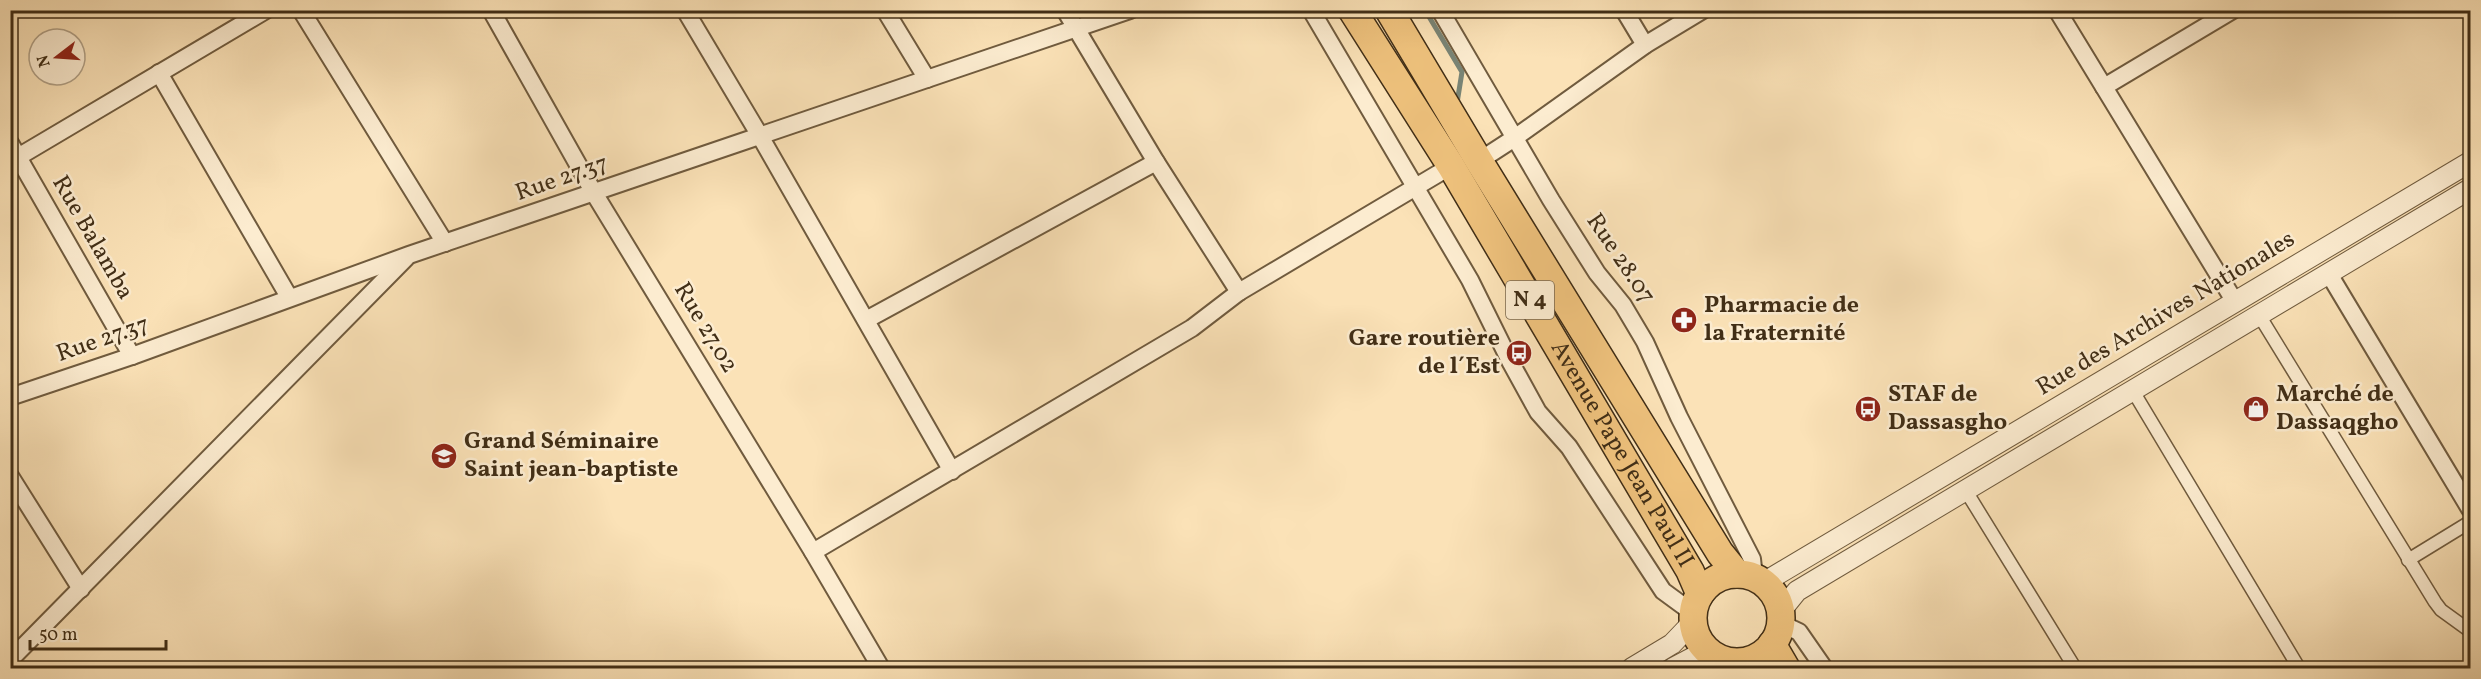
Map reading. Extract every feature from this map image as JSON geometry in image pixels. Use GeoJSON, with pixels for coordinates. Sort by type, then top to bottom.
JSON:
{"type":"FeatureCollection","features":[{"type":"Feature","properties":{"kind":"highway","name":"Avenue Pape Jean Paul II"},"geometry":{"type":"LineString","coordinates":[[1352,10],[1451,166],[1690,571],[1695,632],[1723,661]]}},
{"type":"Feature","properties":{"kind":"highway","name":"Avenue Pape Jean Paul II"},"geometry":{"type":"LineString","coordinates":[[1389,10],[1714,543],[1752,578],[1774,593],[1777,626],[1786,669]]}},
{"type":"Feature","properties":{"kind":"highway","name":"Avenue Pape Jean Paul II"},"geometry":{"type":"LineString","coordinates":[[1695,610],[1713,580],[1722,576],[1752,578]]}},
{"type":"Feature","properties":{"kind":"highway"},"geometry":{"type":"LineString","coordinates":[[1723,661],[1756,657],[1777,626]]}},
{"type":"Feature","properties":{"kind":"street"},"geometry":{"type":"LineString","coordinates":[[14,150],[159,73],[266,10]]}},
{"type":"Feature","properties":{"kind":"street"},"geometry":{"type":"LineString","coordinates":[[301,10],[445,243]]}},
{"type":"Feature","properties":{"kind":"street","name":"Rue 27.02"},"geometry":{"type":"LineString","coordinates":[[491,10],[594,193],[813,552],[881,669]]}},
{"type":"Feature","properties":{"kind":"street"},"geometry":{"type":"LineString","coordinates":[[685,10],[952,471]]}},
{"type":"Feature","properties":{"kind":"street"},"geometry":{"type":"LineString","coordinates":[[885,10],[927,79]]}},
{"type":"Feature","properties":{"kind":"street"},"geometry":{"type":"LineString","coordinates":[[1065,10],[1156,162],[1239,292]]}},
{"type":"Feature","properties":{"kind":"street","name":"Rue 27.37"},"geometry":{"type":"LineString","coordinates":[[10,397],[132,356],[409,255],[1130,10]]}},
{"type":"Feature","properties":{"kind":"street"},"geometry":{"type":"LineString","coordinates":[[1311,10],[1470,280],[1511,363],[1538,411],[1569,447],[1663,591],[1695,610],[1672,644],[1632,669]]}},
{"type":"Feature","properties":{"kind":"street","name":"Rue 28.07"},"geometry":{"type":"LineString","coordinates":[[1440,10],[1551,200],[1597,273],[1623,305],[1645,342],[1679,417],[1752,559],[1752,578]]}},
{"type":"Feature","properties":{"kind":"street"},"geometry":{"type":"LineString","coordinates":[[1624,10],[1645,45]]}},
{"type":"Feature","properties":{"kind":"street"},"geometry":{"type":"LineString","coordinates":[[1479,161],[1645,45],[1703,10]]}},
{"type":"Feature","properties":{"kind":"street"},"geometry":{"type":"LineString","coordinates":[[2057,10],[2235,302]]}},
{"type":"Feature","properties":{"kind":"street"},"geometry":{"type":"LineString","coordinates":[[2104,87],[2233,10]]}},
{"type":"Feature","properties":{"kind":"street"},"geometry":{"type":"LineString","coordinates":[[159,73],[289,297]]}},
{"type":"Feature","properties":{"kind":"street","name":"Rue Balamba"},"geometry":{"type":"LineString","coordinates":[[14,150],[132,356]]}},
{"type":"Feature","properties":{"kind":"street"},"geometry":{"type":"LineString","coordinates":[[866,320],[1156,162]]}},
{"type":"Feature","properties":{"kind":"street","name":"Rue des Archives Nationales"},"geometry":{"type":"LineString","coordinates":[[1752,578],[2235,302],[2470,162]]}},
{"type":"Feature","properties":{"kind":"street"},"geometry":{"type":"LineString","coordinates":[[813,552],[1192,328],[1239,292],[1451,166]]}},
{"type":"Feature","properties":{"kind":"street","name":"Rue des Archives Nationales"},"geometry":{"type":"LineString","coordinates":[[1777,626],[1797,591],[2470,189]]}},
{"type":"Feature","properties":{"kind":"street"},"geometry":{"type":"LineString","coordinates":[[10,660],[409,255]]}},
{"type":"Feature","properties":{"kind":"street"},"geometry":{"type":"LineString","coordinates":[[2329,274],[2470,509]]}},
{"type":"Feature","properties":{"kind":"street"},"geometry":{"type":"LineString","coordinates":[[2259,315],[2408,560],[2441,610],[2470,631]]}},
{"type":"Feature","properties":{"kind":"street"},"geometry":{"type":"LineString","coordinates":[[2133,391],[2299,669]]}},
{"type":"Feature","properties":{"kind":"street"},"geometry":{"type":"LineString","coordinates":[[10,476],[81,589]]}},
{"type":"Feature","properties":{"kind":"street"},"geometry":{"type":"LineString","coordinates":[[1966,491],[2075,669]]}},
{"type":"Feature","properties":{"kind":"street"},"geometry":{"type":"LineString","coordinates":[[2408,560],[2470,522]]}},
{"type":"Feature","properties":{"kind":"street"},"geometry":{"type":"LineString","coordinates":[[1777,626],[1799,632],[1824,669]]}},
{"type":"Feature","properties":{"kind":"street"},"geometry":{"type":"LineString","coordinates":[[1673,669],[1723,661]]}},
{"type":"Feature","properties":{"kind":"waterway"},"geometry":{"type":"LineString","coordinates":[[1425,10],[1462,72],[1457,103]]}},
{"type":"Feature","properties":{"kind":"place","name":"Pharmacie de la Fraternité"},"geometry":{"type":"Point","coordinates":[1684,320]}},
{"type":"Feature","properties":{"kind":"place","name":"Gare routière de l´Est"},"geometry":{"type":"Point","coordinates":[1519,353]}},
{"type":"Feature","properties":{"kind":"place","name":"STAF de Dassasgho"},"geometry":{"type":"Point","coordinates":[1868,409]}},
{"type":"Feature","properties":{"kind":"place","name":"Marché de Dassaqgho"},"geometry":{"type":"Point","coordinates":[2256,409]}},
{"type":"Feature","properties":{"kind":"place","name":"Grand Séminaire Saint jean-baptiste"},"geometry":{"type":"Point","coordinates":[444,456]}}]}
